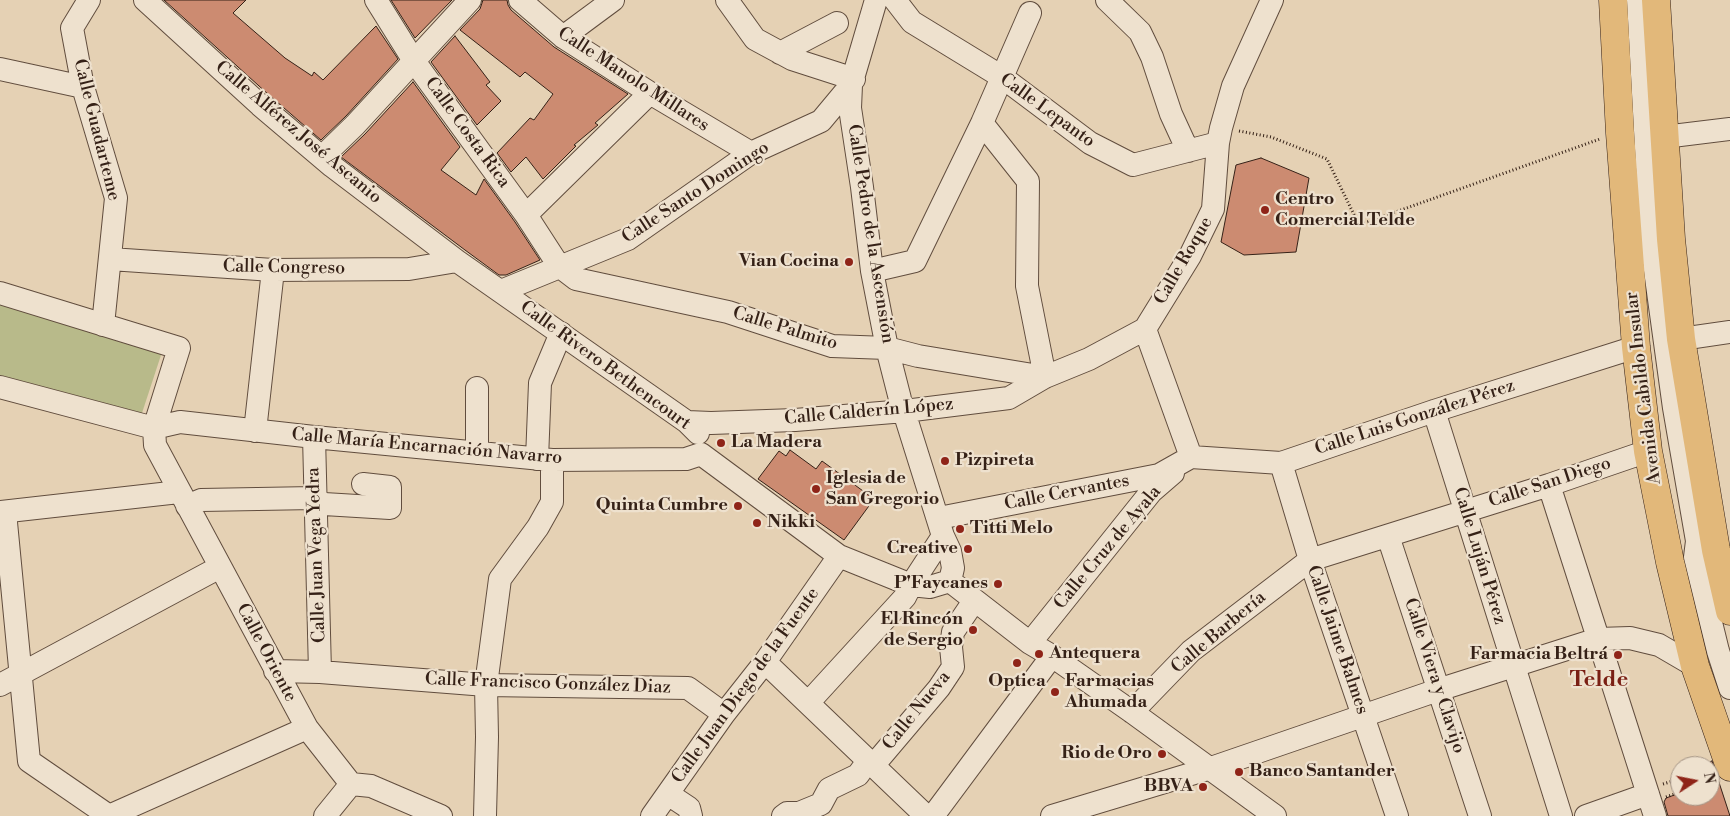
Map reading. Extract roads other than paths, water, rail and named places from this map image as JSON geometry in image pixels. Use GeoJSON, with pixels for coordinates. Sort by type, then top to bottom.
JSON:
{"type":"FeatureCollection","features":[{"type":"Feature","properties":{"kind":"main road","name":"Avenida Cabildo Insular"},"geometry":{"type":"LineString","coordinates":[[1613,0],[1620,132],[1636,347],[1648,451],[1670,562],[1695,666],[1730,767]]}},
{"type":"Feature","properties":{"kind":"main road"},"geometry":{"type":"LineString","coordinates":[[1656,0],[1671,239],[1681,339],[1730,611]]}},
{"type":"Feature","properties":{"kind":"street","name":"Calle Guadarteme"},"geometry":{"type":"LineString","coordinates":[[89,0],[72,28],[83,87],[116,198],[103,325]]}},
{"type":"Feature","properties":{"kind":"street","name":"Calle Alférez José Ascanio"},"geometry":{"type":"LineString","coordinates":[[145,0],[260,105],[322,157],[457,261]]}},
{"type":"Feature","properties":{"kind":"street","name":"Calle Costa Rica"},"geometry":{"type":"LineString","coordinates":[[376,0],[414,61],[526,215],[559,266]]}},
{"type":"Feature","properties":{"kind":"street"},"geometry":{"type":"LineString","coordinates":[[322,157],[356,125],[470,0]]}},
{"type":"Feature","properties":{"kind":"street","name":"Calle Manolo Millares"},"geometry":{"type":"LineString","coordinates":[[520,0],[563,37],[650,93],[751,153]]}},
{"type":"Feature","properties":{"kind":"street"},"geometry":{"type":"LineString","coordinates":[[563,37],[613,0]]}},
{"type":"Feature","properties":{"kind":"street"},"geometry":{"type":"LineString","coordinates":[[727,0],[755,39],[792,59],[853,82]]}},
{"type":"Feature","properties":{"kind":"street","name":"Calle Santo Domingo"},"geometry":{"type":"LineString","coordinates":[[500,291],[628,239],[751,153],[821,121],[853,82],[876,0]]}},
{"type":"Feature","properties":{"kind":"street","name":"Calle Lepanto"},"geometry":{"type":"LineString","coordinates":[[895,0],[912,22],[1002,77],[1090,143],[1133,165],[1188,151],[1220,136]]}},
{"type":"Feature","properties":{"kind":"street"},"geometry":{"type":"LineString","coordinates":[[1107,0],[1140,32],[1152,57],[1171,114],[1188,151]]}},
{"type":"Feature","properties":{"kind":"street","name":"Calle Roque"},"geometry":{"type":"LineString","coordinates":[[1145,329],[1190,256],[1213,209],[1220,136],[1233,86],[1272,0]]}},
{"type":"Feature","properties":{"kind":"street"},"geometry":{"type":"LineString","coordinates":[[1638,0],[1651,241],[1674,408],[1696,541],[1695,557],[1718,651],[1730,688]]}},
{"type":"Feature","properties":{"kind":"street"},"geometry":{"type":"LineString","coordinates":[[872,272],[915,261],[982,123],[1030,13]]}},
{"type":"Feature","properties":{"kind":"street"},"geometry":{"type":"LineString","coordinates":[[780,53],[837,23]]}},
{"type":"Feature","properties":{"kind":"street"},"geometry":{"type":"LineString","coordinates":[[0,69],[83,87]]}},
{"type":"Feature","properties":{"kind":"street","name":"Calle Pedro de la Ascensión"},"geometry":{"type":"LineString","coordinates":[[853,82],[850,108],[872,272],[887,348],[900,399],[950,551],[953,568],[948,582]]}},
{"type":"Feature","properties":{"kind":"street"},"geometry":{"type":"LineString","coordinates":[[526,215],[650,93]]}},
{"type":"Feature","properties":{"kind":"street"},"geometry":{"type":"LineString","coordinates":[[836,103],[855,135]]}},
{"type":"Feature","properties":{"kind":"street"},"geometry":{"type":"LineString","coordinates":[[982,123],[1028,181],[1027,286],[1045,377],[1089,359],[1145,329],[1191,458]]}},
{"type":"Feature","properties":{"kind":"street"},"geometry":{"type":"LineString","coordinates":[[1664,137],[1730,129]]}},
{"type":"Feature","properties":{"kind":"street","name":"Calle Congreso"},"geometry":{"type":"LineString","coordinates":[[110,259],[273,270],[409,269],[457,261]]}},
{"type":"Feature","properties":{"kind":"street","name":"Calle Rivero Bethencourt"},"geometry":{"type":"LineString","coordinates":[[457,261],[688,422],[697,432],[702,444],[700,454]]}},
{"type":"Feature","properties":{"kind":"street","name":"Calle Palmito"},"geometry":{"type":"LineString","coordinates":[[559,266],[576,278],[728,312],[832,346],[887,348],[918,356],[1045,377]]}},
{"type":"Feature","properties":{"kind":"street"},"geometry":{"type":"LineString","coordinates":[[255,430],[273,270]]}},
{"type":"Feature","properties":{"kind":"street"},"geometry":{"type":"LineString","coordinates":[[0,293],[179,348],[154,428],[0,387]]}},
{"type":"Feature","properties":{"kind":"street"},"geometry":{"type":"LineString","coordinates":[[1681,339],[1730,332]]}},
{"type":"Feature","properties":{"kind":"street"},"geometry":{"type":"LineString","coordinates":[[484,816],[487,737],[486,685],[500,579],[538,527],[552,502],[544,459],[540,383],[561,333]]}},
{"type":"Feature","properties":{"kind":"street","name":"Calle Luis González Pérez"},"geometry":{"type":"LineString","coordinates":[[1191,458],[1281,463],[1434,411],[1636,347]]}},
{"type":"Feature","properties":{"kind":"street","name":"Calle Calderín López"},"geometry":{"type":"LineString","coordinates":[[688,422],[795,420],[905,411],[1009,398],[1045,377]]}},
{"type":"Feature","properties":{"kind":"street"},"geometry":{"type":"LineString","coordinates":[[476,388],[477,453]]}},
{"type":"Feature","properties":{"kind":"street","name":"Calle Luján Pérez"},"geometry":{"type":"LineString","coordinates":[[1434,411],[1561,816]]}},
{"type":"Feature","properties":{"kind":"street","name":"Calle María Encarnación Navarro"},"geometry":{"type":"LineString","coordinates":[[154,428],[180,422],[544,459],[686,459],[700,454]]}},
{"type":"Feature","properties":{"kind":"street","name":"Calle Oriente"},"geometry":{"type":"LineString","coordinates":[[154,428],[155,445],[275,671],[307,728],[351,784]]}},
{"type":"Feature","properties":{"kind":"street","name":"Calle Juan Vega Yedra"},"geometry":{"type":"LineString","coordinates":[[314,437],[314,498],[320,672]]}},
{"type":"Feature","properties":{"kind":"street","name":"Calle San Diego"},"geometry":{"type":"LineString","coordinates":[[1310,560],[1549,485],[1648,451]]}},
{"type":"Feature","properties":{"kind":"street"},"geometry":{"type":"LineString","coordinates":[[700,454],[839,556],[911,585],[930,587],[948,582],[1030,643],[1052,656],[1132,712],[1275,816]]}},
{"type":"Feature","properties":{"kind":"street","name":"Calle Cervantes"},"geometry":{"type":"LineString","coordinates":[[941,527],[1159,475],[1191,458]]}},
{"type":"Feature","properties":{"kind":"street","name":"Calle Cruz de Ayala"},"geometry":{"type":"LineString","coordinates":[[1030,643],[1151,492],[1191,458]]}},
{"type":"Feature","properties":{"kind":"street","name":"Calle Jaime Balmes"},"geometry":{"type":"LineString","coordinates":[[1281,463],[1310,560],[1397,816]]}},
{"type":"Feature","properties":{"kind":"street"},"geometry":{"type":"LineString","coordinates":[[307,728],[109,816],[29,762],[20,674],[7,606],[2,512],[183,499],[314,498],[324,504],[390,508],[390,487],[363,484]]}},
{"type":"Feature","properties":{"kind":"street"},"geometry":{"type":"LineString","coordinates":[[1549,485],[1598,639],[1651,791],[1655,816]]}},
{"type":"Feature","properties":{"kind":"street"},"geometry":{"type":"LineString","coordinates":[[808,703],[905,597],[941,527]]}},
{"type":"Feature","properties":{"kind":"street","name":"Calle Viera y Clavijo"},"geometry":{"type":"LineString","coordinates":[[1388,536],[1480,816]]}},
{"type":"Feature","properties":{"kind":"street","name":"Calle Juan Diego de la Fuente"},"geometry":{"type":"LineString","coordinates":[[652,816],[724,714],[765,662],[839,556]]}},
{"type":"Feature","properties":{"kind":"street","name":"Calle Barbería"},"geometry":{"type":"LineString","coordinates":[[1132,712],[1191,651],[1310,560]]}},
{"type":"Feature","properties":{"kind":"street"},"geometry":{"type":"LineString","coordinates":[[0,686],[220,567]]}},
{"type":"Feature","properties":{"kind":"street","name":"Calle Nueva"},"geometry":{"type":"LineString","coordinates":[[783,816],[787,813],[799,813],[821,804],[829,789],[858,775],[863,768],[878,760],[939,688],[953,666],[953,632],[974,600]]}},
{"type":"Feature","properties":{"kind":"street"},"geometry":{"type":"LineString","coordinates":[[1052,816],[1211,768],[1438,690],[1598,639],[1630,638],[1659,645],[1695,666]]}},
{"type":"Feature","properties":{"kind":"street"},"geometry":{"type":"LineString","coordinates":[[933,816],[1052,656]]}},
{"type":"Feature","properties":{"kind":"street"},"geometry":{"type":"LineString","coordinates":[[765,662],[926,816]]}},
{"type":"Feature","properties":{"kind":"street","name":"Calle Francisco González Diaz"},"geometry":{"type":"LineString","coordinates":[[275,671],[320,672],[486,685],[688,688],[724,714]]}},
{"type":"Feature","properties":{"kind":"street"},"geometry":{"type":"LineString","coordinates":[[325,816],[351,784],[371,786],[441,816]]}},
{"type":"Feature","properties":{"kind":"street"},"geometry":{"type":"LineString","coordinates":[[1586,816],[1651,791]]}},
{"type":"Feature","properties":{"kind":"street"},"geometry":{"type":"LineString","coordinates":[[668,794],[689,808],[691,816]]}},
{"type":"Feature","properties":{"kind":"place","name":"Centro Comercial Telde"},"geometry":{"type":"Point","coordinates":[1265,210]}},
{"type":"Feature","properties":{"kind":"place","name":"Vian Cocina"},"geometry":{"type":"Point","coordinates":[849,262]}},
{"type":"Feature","properties":{"kind":"place","name":"La Madera"},"geometry":{"type":"Point","coordinates":[721,443]}},
{"type":"Feature","properties":{"kind":"place","name":"Pizpireta"},"geometry":{"type":"Point","coordinates":[945,461]}},
{"type":"Feature","properties":{"kind":"place","name":"Iglesia de San Gregorio"},"geometry":{"type":"Point","coordinates":[816,489]}},
{"type":"Feature","properties":{"kind":"place","name":"Quinta Cumbre"},"geometry":{"type":"Point","coordinates":[738,506]}},
{"type":"Feature","properties":{"kind":"place","name":"Nikki"},"geometry":{"type":"Point","coordinates":[757,523]}},
{"type":"Feature","properties":{"kind":"place","name":"Titti Melo"},"geometry":{"type":"Point","coordinates":[960,529]}},
{"type":"Feature","properties":{"kind":"place","name":"Creative"},"geometry":{"type":"Point","coordinates":[968,549]}},
{"type":"Feature","properties":{"kind":"place","name":"P'Faycanes"},"geometry":{"type":"Point","coordinates":[998,584]}},
{"type":"Feature","properties":{"kind":"place","name":"El Rincón de Sergio"},"geometry":{"type":"Point","coordinates":[973,630]}},
{"type":"Feature","properties":{"kind":"place","name":"Antequera"},"geometry":{"type":"Point","coordinates":[1039,654]}},
{"type":"Feature","properties":{"kind":"place","name":"Farmacia Beltrá"},"geometry":{"type":"Point","coordinates":[1618,655]}},
{"type":"Feature","properties":{"kind":"place","name":"Optica"},"geometry":{"type":"Point","coordinates":[1017,663]}},
{"type":"Feature","properties":{"kind":"place","name":"Farmacias Ahumada"},"geometry":{"type":"Point","coordinates":[1055,692]}},
{"type":"Feature","properties":{"kind":"place","name":"Rio de Oro"},"geometry":{"type":"Point","coordinates":[1162,754]}},
{"type":"Feature","properties":{"kind":"place","name":"Banco Santander"},"geometry":{"type":"Point","coordinates":[1239,772]}},
{"type":"Feature","properties":{"kind":"place","name":"BBVA"},"geometry":{"type":"Point","coordinates":[1203,787]}},
{"type":"Feature","properties":{"kind":"district","name":"Telde"},"geometry":{"type":"Point","coordinates":[1599,681]}}]}
